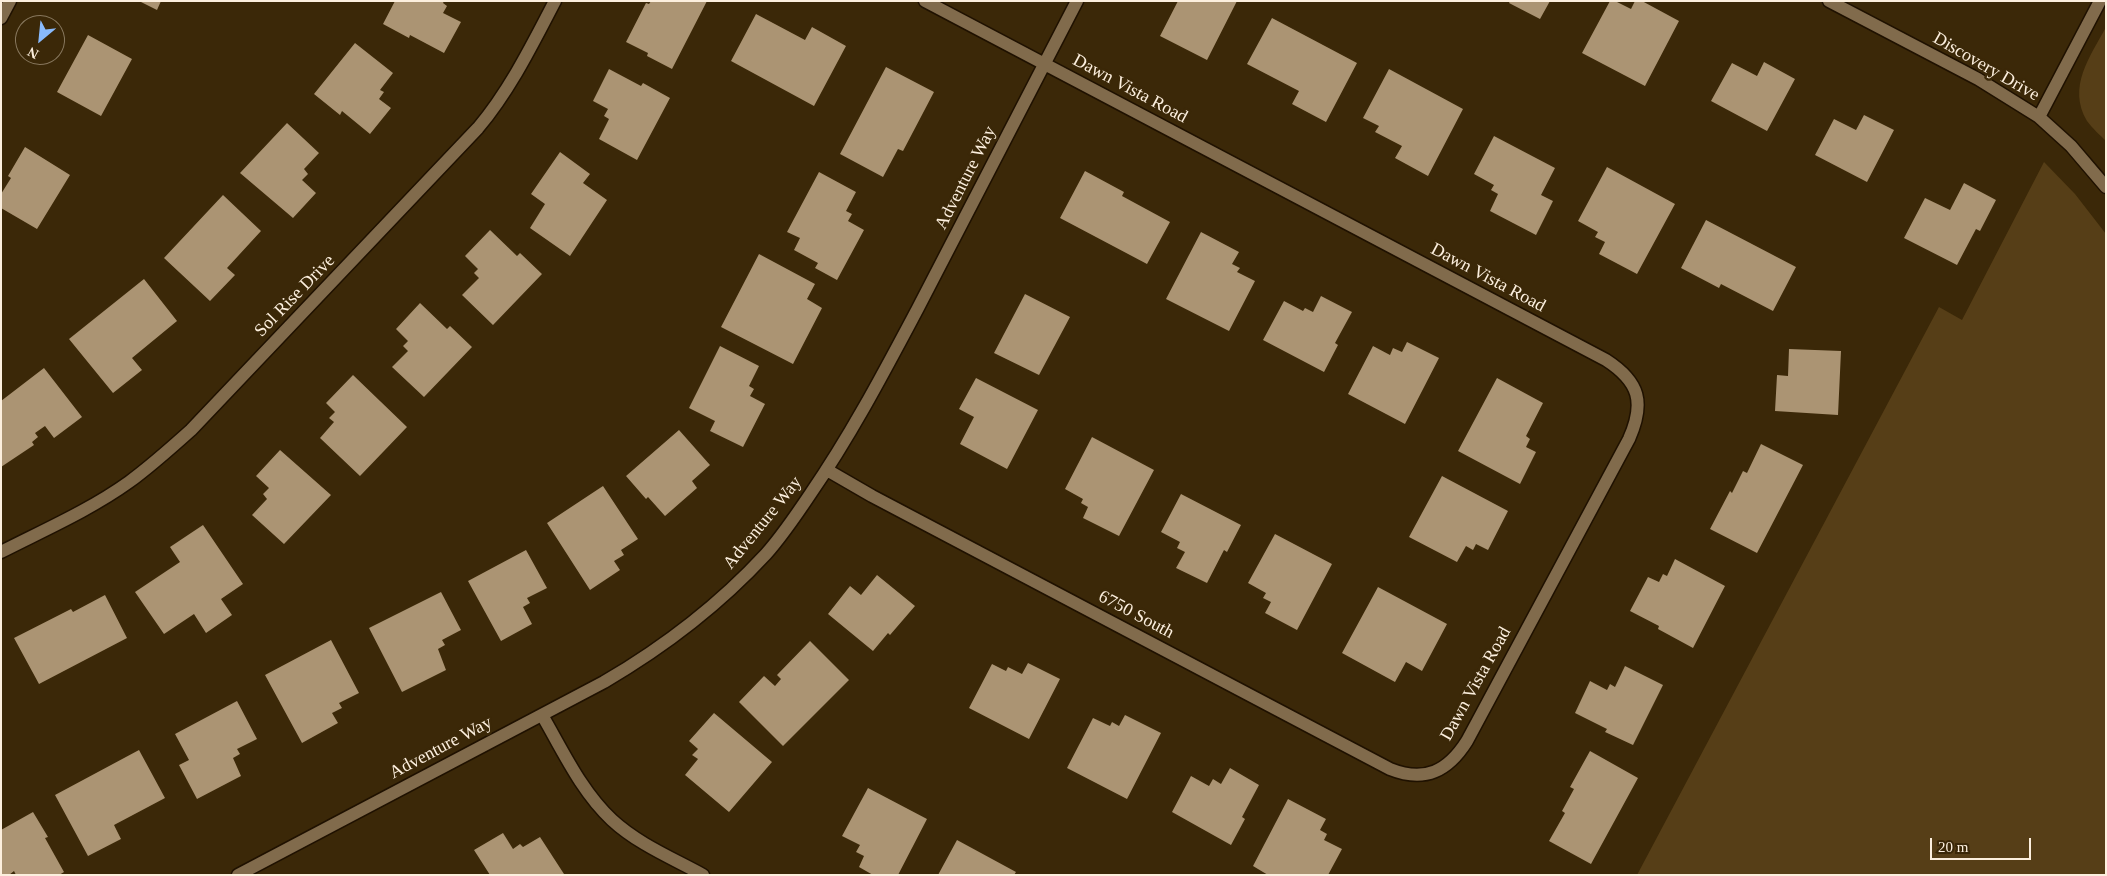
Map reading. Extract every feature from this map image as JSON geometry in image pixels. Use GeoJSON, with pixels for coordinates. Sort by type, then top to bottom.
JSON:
{"type":"FeatureCollection","features":[{"type":"Feature","properties":{"kind":"street"},"geometry":{"type":"LineString","coordinates":[[1,18],[10,1]]}},
{"type":"Feature","properties":{"kind":"street","name":"Sol Rise Drive"},"geometry":{"type":"LineString","coordinates":[[1,552],[82,511],[128,483],[151,466],[191,430],[478,128],[494,109],[520,68],[555,1]]}},
{"type":"Feature","properties":{"kind":"street","name":"Dawn Vista Road"},"geometry":{"type":"LineString","coordinates":[[926,1],[1606,360],[1621,370],[1632,383],[1637,393],[1638,405],[1634,428],[1629,439],[1468,741],[1454,760],[1433,773]]}},
{"type":"Feature","properties":{"kind":"street","name":"Adventure Way"},"geometry":{"type":"LineString","coordinates":[[238,875],[542,715],[638,662],[674,638],[708,611],[767,553],[794,519],[827,470],[870,400],[1077,1]]}},
{"type":"Feature","properties":{"kind":"street","name":"Discovery Drive"},"geometry":{"type":"LineString","coordinates":[[1830,1],[1978,79],[2039,117],[2072,146],[2106,187]]}},
{"type":"Feature","properties":{"kind":"street"},"geometry":{"type":"LineString","coordinates":[[2039,117],[2100,1]]}},
{"type":"Feature","properties":{"kind":"street","name":"6750 South"},"geometry":{"type":"LineString","coordinates":[[827,470],[872,496],[1390,769],[1411,775],[1433,773]]}},
{"type":"Feature","properties":{"kind":"street"},"geometry":{"type":"LineString","coordinates":[[542,715],[585,788],[595,802],[613,820],[634,837],[703,875]]}},
{"type":"Feature","properties":{"kind":"shaded area"},"geometry":{"type":"Polygon","coordinates":[[[2106,27],[2106,141],[2087,121],[2081,108],[2079,96],[2083,72],[2106,27]]]}},
{"type":"Feature","properties":{"kind":"shaded area"},"geometry":{"type":"Polygon","coordinates":[[[2044,162],[2075,194],[2106,234],[2106,875],[1637,875],[1939,307],[1962,320],[2044,162]]]}},
{"type":"Feature","properties":{"kind":"building"},"geometry":{"type":"Polygon","coordinates":[[[139,1],[161,1],[157,10],[139,1]]]}},
{"type":"Feature","properties":{"kind":"building"},"geometry":{"type":"Polygon","coordinates":[[[395,1],[444,1],[443,3],[447,6],[443,13],[461,22],[444,53],[410,35],[409,38],[383,24],[395,1]]]}},
{"type":"Feature","properties":{"kind":"building"},"geometry":{"type":"Polygon","coordinates":[[[651,1],[707,1],[672,69],[647,56],[648,53],[626,42],[646,3],[649,4],[651,1]]]}},
{"type":"Feature","properties":{"kind":"building"},"geometry":{"type":"Polygon","coordinates":[[[1178,1],[1237,1],[1207,60],[1160,36],[1178,1]]]}},
{"type":"Feature","properties":{"kind":"building"},"geometry":{"type":"Polygon","coordinates":[[[1510,1],[1550,1],[1540,19],[1509,3],[1510,1]]]}},
{"type":"Feature","properties":{"kind":"building"},"geometry":{"type":"Polygon","coordinates":[[[1610,1],[1615,1],[1631,9],[1635,1],[1642,1],[1679,21],[1645,86],[1582,53],[1610,1]]]}},
{"type":"Feature","properties":{"kind":"building"},"geometry":{"type":"Polygon","coordinates":[[[756,14],[805,40],[812,27],[846,46],[814,106],[731,61],[756,14]]]}},
{"type":"Feature","properties":{"kind":"building"},"geometry":{"type":"Polygon","coordinates":[[[1272,18],[1357,63],[1326,122],[1292,104],[1299,91],[1247,64],[1272,18]]]}},
{"type":"Feature","properties":{"kind":"building"},"geometry":{"type":"Polygon","coordinates":[[[88,35],[132,59],[101,116],[57,92],[88,35]]]}},
{"type":"Feature","properties":{"kind":"building"},"geometry":{"type":"Polygon","coordinates":[[[355,43],[393,73],[380,90],[384,92],[379,99],[391,108],[370,134],[342,111],[340,115],[314,94],[355,43]]]}},
{"type":"Feature","properties":{"kind":"building"},"geometry":{"type":"Polygon","coordinates":[[[1764,62],[1795,79],[1767,131],[1711,101],[1732,63],[1757,76],[1764,62]]]}},
{"type":"Feature","properties":{"kind":"building"},"geometry":{"type":"Polygon","coordinates":[[[886,67],[934,92],[903,151],[898,149],[883,177],[840,154],[886,67]]]}},
{"type":"Feature","properties":{"kind":"building"},"geometry":{"type":"Polygon","coordinates":[[[609,69],[641,86],[643,83],[670,98],[637,160],[599,139],[609,119],[604,116],[608,109],[593,101],[609,69]]]}},
{"type":"Feature","properties":{"kind":"building"},"geometry":{"type":"Polygon","coordinates":[[[1389,69],[1463,109],[1428,176],[1395,158],[1402,146],[1375,132],[1379,126],[1363,118],[1389,69]]]}},
{"type":"Feature","properties":{"kind":"building"},"geometry":{"type":"Polygon","coordinates":[[[1864,115],[1894,130],[1867,182],[1815,155],[1834,119],[1856,130],[1864,115]]]}},
{"type":"Feature","properties":{"kind":"building"},"geometry":{"type":"Polygon","coordinates":[[[287,123],[319,153],[304,169],[308,174],[302,180],[316,193],[293,218],[240,173],[287,123]]]}},
{"type":"Feature","properties":{"kind":"building"},"geometry":{"type":"Polygon","coordinates":[[[1494,136],[1555,168],[1541,195],[1553,201],[1536,235],[1490,211],[1498,194],[1491,190],[1494,185],[1474,174],[1494,136]]]}},
{"type":"Feature","properties":{"kind":"building"},"geometry":{"type":"Polygon","coordinates":[[[25,147],[70,175],[37,229],[1,208],[1,194],[11,178],[8,176],[25,147]]]}},
{"type":"Feature","properties":{"kind":"building"},"geometry":{"type":"Polygon","coordinates":[[[560,152],[590,174],[583,183],[607,200],[570,256],[530,228],[545,204],[531,194],[560,152]]]}},
{"type":"Feature","properties":{"kind":"building"},"geometry":{"type":"Polygon","coordinates":[[[1607,167],[1675,204],[1637,274],[1599,254],[1605,242],[1595,237],[1598,232],[1578,221],[1607,167]]]}},
{"type":"Feature","properties":{"kind":"building"},"geometry":{"type":"Polygon","coordinates":[[[1085,171],[1124,192],[1122,196],[1170,222],[1147,264],[1060,218],[1085,171]]]}},
{"type":"Feature","properties":{"kind":"building"},"geometry":{"type":"Polygon","coordinates":[[[819,172],[856,192],[846,211],[852,214],[848,221],[864,230],[837,280],[815,268],[818,263],[794,250],[800,238],[787,232],[819,172]]]}},
{"type":"Feature","properties":{"kind":"building"},"geometry":{"type":"Polygon","coordinates":[[[1964,183],[1996,200],[1980,231],[1976,229],[1957,265],[1904,238],[1925,198],[1950,210],[1964,183]]]}},
{"type":"Feature","properties":{"kind":"building"},"geometry":{"type":"Polygon","coordinates":[[[223,195],[261,231],[227,268],[235,275],[210,301],[164,258],[223,195]]]}},
{"type":"Feature","properties":{"kind":"building"},"geometry":{"type":"Polygon","coordinates":[[[1706,220],[1796,267],[1773,311],[1721,284],[1719,288],[1681,268],[1706,220]]]}},
{"type":"Feature","properties":{"kind":"building"},"geometry":{"type":"Polygon","coordinates":[[[490,230],[517,256],[520,253],[542,274],[493,325],[462,295],[479,278],[474,273],[478,269],[465,256],[490,230]]]}},
{"type":"Feature","properties":{"kind":"building"},"geometry":{"type":"Polygon","coordinates":[[[1201,232],[1239,252],[1232,264],[1240,268],[1237,272],[1255,281],[1229,331],[1166,299],[1201,232]]]}},
{"type":"Feature","properties":{"kind":"building"},"geometry":{"type":"Polygon","coordinates":[[[759,254],[815,284],[807,299],[822,308],[793,364],[721,327],[759,254]]]}},
{"type":"Feature","properties":{"kind":"building"},"geometry":{"type":"Polygon","coordinates":[[[144,279],[177,321],[132,358],[142,370],[113,393],[69,339],[144,279]]]}},
{"type":"Feature","properties":{"kind":"building"},"geometry":{"type":"Polygon","coordinates":[[[1025,294],[1070,317],[1039,375],[994,353],[1025,294]]]}},
{"type":"Feature","properties":{"kind":"building"},"geometry":{"type":"Polygon","coordinates":[[[1321,296],[1352,312],[1335,343],[1338,345],[1324,372],[1263,340],[1284,301],[1303,311],[1305,308],[1313,312],[1321,296]]]}},
{"type":"Feature","properties":{"kind":"building"},"geometry":{"type":"Polygon","coordinates":[[[420,303],[447,329],[450,326],[472,347],[424,397],[392,367],[408,351],[403,346],[408,341],[396,329],[420,303]]]}},
{"type":"Feature","properties":{"kind":"building"},"geometry":{"type":"Polygon","coordinates":[[[1407,342],[1439,358],[1405,424],[1348,394],[1373,346],[1390,355],[1393,348],[1402,352],[1407,342]]]}},
{"type":"Feature","properties":{"kind":"building"},"geometry":{"type":"Polygon","coordinates":[[[720,346],[759,366],[749,386],[754,389],[750,396],[765,404],[743,447],[710,431],[715,421],[689,408],[720,346]]]}},
{"type":"Feature","properties":{"kind":"building"},"geometry":{"type":"Polygon","coordinates":[[[1789,349],[1841,351],[1838,415],[1775,411],[1777,375],[1788,376],[1789,349]]]}},
{"type":"Feature","properties":{"kind":"building"},"geometry":{"type":"Polygon","coordinates":[[[44,368],[82,417],[54,438],[45,426],[35,433],[38,437],[32,442],[34,445],[1,467],[1,401],[44,368]]]}},
{"type":"Feature","properties":{"kind":"building"},"geometry":{"type":"Polygon","coordinates":[[[353,375],[407,427],[360,476],[320,438],[334,422],[329,418],[335,412],[326,403],[353,375]]]}},
{"type":"Feature","properties":{"kind":"building"},"geometry":{"type":"Polygon","coordinates":[[[976,378],[1038,410],[1007,469],[960,444],[974,417],[959,409],[976,378]]]}},
{"type":"Feature","properties":{"kind":"building"},"geometry":{"type":"Polygon","coordinates":[[[1497,378],[1543,403],[1526,436],[1530,439],[1526,447],[1536,452],[1520,484],[1458,451],[1497,378]]]}},
{"type":"Feature","properties":{"kind":"building"},"geometry":{"type":"Polygon","coordinates":[[[679,430],[710,465],[692,481],[697,488],[665,516],[648,497],[646,499],[626,476],[679,430]]]}},
{"type":"Feature","properties":{"kind":"building"},"geometry":{"type":"Polygon","coordinates":[[[1092,437],[1154,470],[1119,536],[1083,518],[1088,507],[1081,503],[1083,499],[1065,489],[1092,437]]]}},
{"type":"Feature","properties":{"kind":"building"},"geometry":{"type":"Polygon","coordinates":[[[1761,444],[1803,465],[1757,553],[1710,529],[1743,471],[1747,473],[1761,444]]]}},
{"type":"Feature","properties":{"kind":"building"},"geometry":{"type":"Polygon","coordinates":[[[280,450],[331,495],[284,544],[252,515],[267,499],[263,494],[269,488],[256,476],[280,450]]]}},
{"type":"Feature","properties":{"kind":"building"},"geometry":{"type":"Polygon","coordinates":[[[1442,476],[1508,511],[1488,550],[1476,544],[1473,550],[1466,546],[1457,562],[1409,537],[1442,476]]]}},
{"type":"Feature","properties":{"kind":"building"},"geometry":{"type":"Polygon","coordinates":[[[603,486],[638,539],[621,550],[624,555],[614,561],[620,570],[590,590],[547,523],[603,486]]]}},
{"type":"Feature","properties":{"kind":"building"},"geometry":{"type":"Polygon","coordinates":[[[1181,494],[1241,525],[1227,552],[1224,550],[1207,583],[1176,568],[1185,552],[1177,548],[1180,542],[1161,532],[1181,494]]]}},
{"type":"Feature","properties":{"kind":"building"},"geometry":{"type":"Polygon","coordinates":[[[203,525],[243,584],[221,599],[232,615],[206,633],[194,614],[164,634],[135,592],[180,562],[170,547],[203,525]]]}},
{"type":"Feature","properties":{"kind":"building"},"geometry":{"type":"Polygon","coordinates":[[[1275,534],[1332,564],[1297,630],[1265,613],[1271,602],[1263,598],[1266,593],[1248,583],[1275,534]]]}},
{"type":"Feature","properties":{"kind":"building"},"geometry":{"type":"Polygon","coordinates":[[[526,550],[547,588],[527,598],[530,603],[523,607],[532,624],[501,641],[468,581],[526,550]]]}},
{"type":"Feature","properties":{"kind":"building"},"geometry":{"type":"Polygon","coordinates":[[[1675,559],[1725,586],[1693,648],[1658,629],[1659,626],[1630,611],[1648,577],[1659,582],[1663,574],[1667,576],[1675,559]]]}},
{"type":"Feature","properties":{"kind":"building"},"geometry":{"type":"Polygon","coordinates":[[[877,575],[915,606],[890,635],[888,633],[873,651],[828,614],[850,586],[861,595],[877,575]]]}},
{"type":"Feature","properties":{"kind":"building"},"geometry":{"type":"Polygon","coordinates":[[[1378,587],[1447,624],[1422,671],[1406,662],[1395,682],[1342,653],[1378,587]]]}},
{"type":"Feature","properties":{"kind":"building"},"geometry":{"type":"Polygon","coordinates":[[[441,592],[461,630],[442,640],[445,645],[438,649],[446,670],[402,692],[369,628],[441,592]]]}},
{"type":"Feature","properties":{"kind":"building"},"geometry":{"type":"Polygon","coordinates":[[[105,595],[127,638],[39,684],[14,638],[71,609],[73,612],[105,595]]]}},
{"type":"Feature","properties":{"kind":"building"},"geometry":{"type":"Polygon","coordinates":[[[331,640],[359,693],[339,703],[342,708],[332,713],[338,723],[302,743],[265,675],[331,640]]]}},
{"type":"Feature","properties":{"kind":"building"},"geometry":{"type":"Polygon","coordinates":[[[810,641],[849,680],[783,746],[739,702],[764,676],[775,686],[781,679],[777,675],[810,641]]]}},
{"type":"Feature","properties":{"kind":"building"},"geometry":{"type":"Polygon","coordinates":[[[1028,663],[1060,679],[1029,739],[969,708],[992,664],[1006,671],[1008,667],[1022,674],[1028,663]]]}},
{"type":"Feature","properties":{"kind":"building"},"geometry":{"type":"Polygon","coordinates":[[[1625,666],[1663,685],[1633,745],[1605,732],[1607,729],[1575,713],[1590,681],[1607,690],[1610,684],[1615,687],[1625,666]]]}},
{"type":"Feature","properties":{"kind":"building"},"geometry":{"type":"Polygon","coordinates":[[[237,701],[257,739],[237,749],[240,754],[233,758],[241,776],[197,799],[179,765],[189,760],[175,734],[237,701]]]}},
{"type":"Feature","properties":{"kind":"building"},"geometry":{"type":"Polygon","coordinates":[[[714,713],[772,762],[729,812],[685,775],[698,759],[692,755],[698,749],[689,741],[714,713]]]}},
{"type":"Feature","properties":{"kind":"building"},"geometry":{"type":"Polygon","coordinates":[[[1125,715],[1161,733],[1127,799],[1067,768],[1093,718],[1110,726],[1112,722],[1119,726],[1125,715]]]}},
{"type":"Feature","properties":{"kind":"building"},"geometry":{"type":"Polygon","coordinates":[[[139,750],[165,798],[114,825],[121,839],[88,856],[55,795],[139,750]]]}},
{"type":"Feature","properties":{"kind":"building"},"geometry":{"type":"Polygon","coordinates":[[[1590,751],[1638,778],[1591,864],[1549,841],[1565,813],[1562,811],[1574,789],[1570,787],[1590,751]]]}},
{"type":"Feature","properties":{"kind":"building"},"geometry":{"type":"Polygon","coordinates":[[[1230,768],[1259,785],[1242,817],[1245,819],[1231,845],[1172,812],[1191,776],[1209,786],[1213,779],[1221,784],[1230,768]]]}},
{"type":"Feature","properties":{"kind":"building"},"geometry":{"type":"Polygon","coordinates":[[[868,788],[927,819],[898,875],[873,875],[859,867],[864,856],[856,852],[860,845],[842,836],[868,788]]]}},
{"type":"Feature","properties":{"kind":"building"},"geometry":{"type":"Polygon","coordinates":[[[1288,799],[1326,819],[1320,830],[1327,834],[1324,840],[1342,849],[1328,875],[1268,875],[1253,866],[1288,799]]]}},
{"type":"Feature","properties":{"kind":"building"},"geometry":{"type":"Polygon","coordinates":[[[33,812],[48,837],[45,838],[64,872],[59,875],[16,875],[14,871],[9,875],[1,875],[1,830],[33,812]]]}},
{"type":"Feature","properties":{"kind":"building"},"geometry":{"type":"Polygon","coordinates":[[[503,833],[513,849],[520,844],[523,847],[540,837],[564,874],[490,875],[474,850],[503,833]]]}},
{"type":"Feature","properties":{"kind":"building"},"geometry":{"type":"Polygon","coordinates":[[[957,840],[1016,872],[1014,875],[938,875],[957,840]]]}}]}
